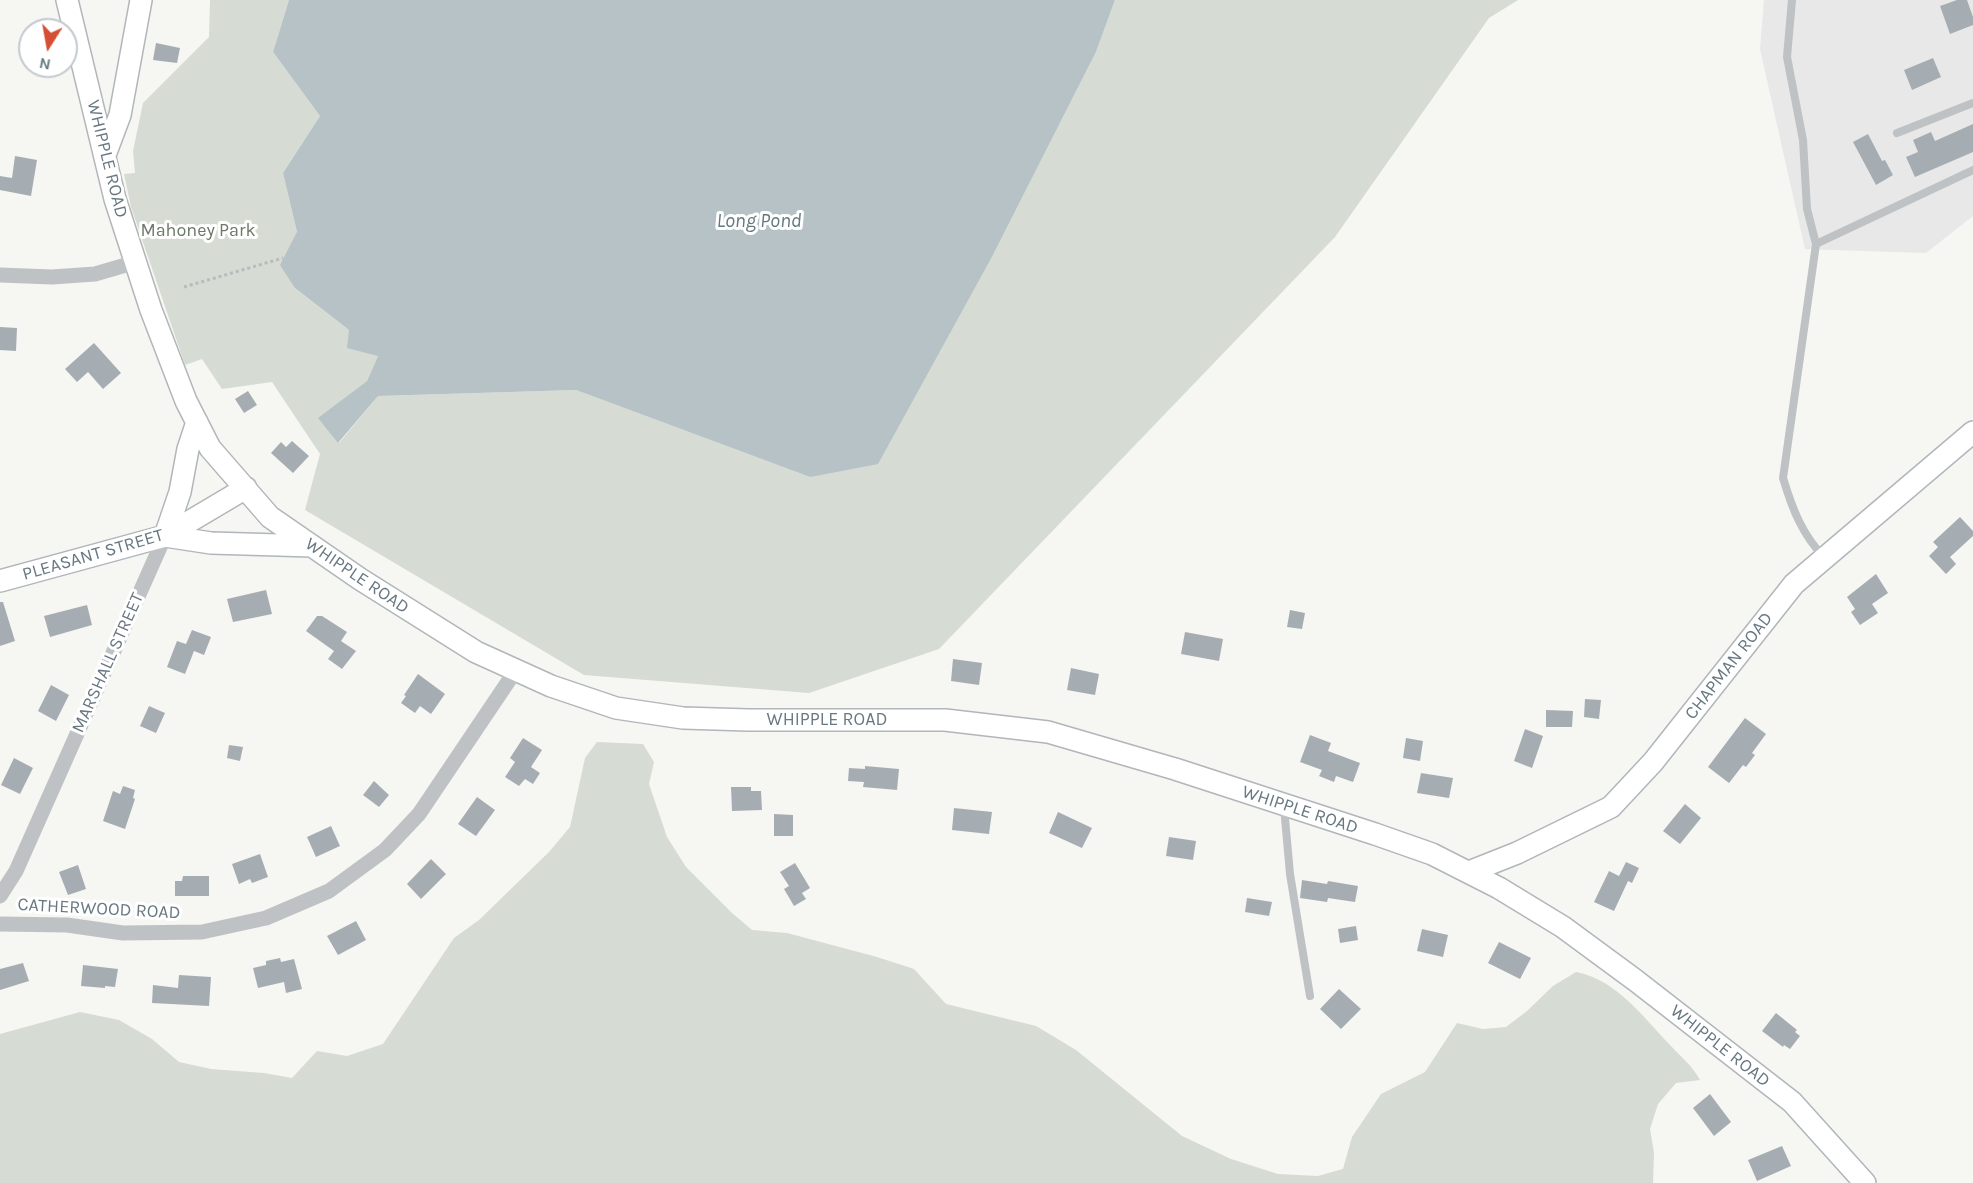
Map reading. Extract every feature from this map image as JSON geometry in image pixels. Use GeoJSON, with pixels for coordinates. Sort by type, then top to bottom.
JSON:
{"type":"FeatureCollection","features":[{"type":"Feature","properties":{"kind":"main road","name":"WHIPPLE ROAD"},"geometry":{"type":"LineString","coordinates":[[67,0],[115,199],[151,310],[196,422],[210,448],[270,517],[360,579],[476,652],[551,686],[616,708],[684,718],[945,720],[1048,732],[1176,769],[1423,851],[1469,872],[1563,927],[1792,1102],[1865,1183]]}},
{"type":"Feature","properties":{"kind":"main road"},"geometry":{"type":"LineString","coordinates":[[105,155],[120,115],[141,0]]}},
{"type":"Feature","properties":{"kind":"main road","name":"MARSHALL STREET"},"geometry":{"type":"LineString","coordinates":[[165,536],[180,492],[196,422]]}},
{"type":"Feature","properties":{"kind":"main road","name":"CHAPMAN ROAD"},"geometry":{"type":"LineString","coordinates":[[1469,872],[1527,849],[1611,807],[1653,762],[1794,584],[1973,432]]}},
{"type":"Feature","properties":{"kind":"main road","name":"PLEASANT STREET"},"geometry":{"type":"LineString","coordinates":[[0,581],[165,536],[246,489]]}},
{"type":"Feature","properties":{"kind":"main road"},"geometry":{"type":"LineString","coordinates":[[165,536],[211,543],[312,546]]}},
{"type":"Feature","properties":{"kind":"street"},"geometry":{"type":"LineString","coordinates":[[0,275],[52,277],[95,274],[136,262]]}},
{"type":"Feature","properties":{"kind":"street","name":"MARSHALL STREET"},"geometry":{"type":"LineString","coordinates":[[0,896],[16,871],[165,536]]}},
{"type":"Feature","properties":{"kind":"street","name":"CATHERWOOD ROAD"},"geometry":{"type":"LineString","coordinates":[[0,924],[67,925],[123,933],[202,932],[266,918],[329,891],[385,850],[419,814],[516,670]]}},
{"type":"Feature","properties":{"kind":"lane"},"geometry":{"type":"LineString","coordinates":[[1792,0],[1787,57],[1803,140],[1808,209],[1816,244],[1783,478],[1791,506],[1806,535],[1825,558]]}},
{"type":"Feature","properties":{"kind":"lane"},"geometry":{"type":"LineString","coordinates":[[1897,133],[1973,103]]}},
{"type":"Feature","properties":{"kind":"lane"},"geometry":{"type":"LineString","coordinates":[[1816,244],[1973,170]]}},
{"type":"Feature","properties":{"kind":"lane"},"geometry":{"type":"LineString","coordinates":[[1283,804],[1290,874],[1310,996]]}},
{"type":"Feature","properties":{"kind":"path"},"geometry":{"type":"LineString","coordinates":[[184,287],[284,258]]}},
{"type":"Feature","properties":{"kind":"shaded area"},"geometry":{"type":"Polygon","coordinates":[[[1764,0],[1973,0],[1973,216],[1926,253],[1805,249],[1760,49],[1764,0]]]}},
{"type":"Feature","properties":{"kind":"green space","name":"Mahoney Park"},"geometry":{"type":"Polygon","coordinates":[[[210,0],[289,0],[273,52],[320,116],[283,173],[297,232],[295,288],[378,356],[367,381],[319,418],[339,443],[378,396],[576,390],[810,477],[994,253],[1096,52],[1115,0],[1518,0],[1489,18],[1335,237],[939,649],[809,693],[584,675],[305,510],[320,454],[272,382],[222,389],[202,359],[185,365],[131,207],[124,174],[135,173],[133,151],[143,103],[209,37],[210,0]]]}},
{"type":"Feature","properties":{"kind":"green space"},"geometry":{"type":"Polygon","coordinates":[[[597,742],[643,744],[654,762],[649,784],[667,837],[686,867],[752,930],[787,933],[914,969],[946,1004],[1036,1026],[1076,1050],[1182,1136],[1231,1159],[1278,1174],[1318,1176],[1343,1169],[1352,1137],[1381,1094],[1425,1072],[1457,1023],[1483,1029],[1506,1027],[1553,986],[1576,972],[1591,976],[1617,991],[1690,1065],[1700,1080],[1676,1083],[1658,1104],[1650,1129],[1654,1153],[1653,1183],[0,1183],[0,1034],[80,1012],[119,1020],[152,1039],[179,1062],[211,1069],[264,1073],[292,1078],[317,1051],[347,1056],[383,1044],[454,938],[479,920],[549,852],[570,827],[585,758],[597,742]]]}},
{"type":"Feature","properties":{"kind":"water","name":"Long Pond"},"geometry":{"type":"Polygon","coordinates":[[[289,0],[1115,0],[1096,52],[994,253],[878,464],[810,477],[576,390],[378,396],[338,443],[318,418],[367,381],[378,356],[347,348],[349,330],[295,288],[280,265],[297,232],[283,173],[320,116],[273,52],[289,0]]]}},
{"type":"Feature","properties":{"kind":"building"},"geometry":{"type":"Polygon","coordinates":[[[1957,0],[1967,0],[1973,17],[1973,25],[1950,34],[1940,6],[1957,0]]]}},
{"type":"Feature","properties":{"kind":"building"},"geometry":{"type":"Polygon","coordinates":[[[156,43],[180,48],[177,63],[153,60],[156,43]]]}},
{"type":"Feature","properties":{"kind":"building"},"geometry":{"type":"Polygon","coordinates":[[[1933,58],[1941,77],[1912,90],[1904,70],[1933,58]]]}},
{"type":"Feature","properties":{"kind":"building"},"geometry":{"type":"Polygon","coordinates":[[[1973,124],[1973,152],[1915,177],[1906,157],[1918,152],[1913,140],[1931,132],[1935,141],[1973,124]]]}},
{"type":"Feature","properties":{"kind":"building"},"geometry":{"type":"Polygon","coordinates":[[[1868,134],[1882,161],[1885,160],[1893,175],[1876,185],[1853,142],[1868,134]]]}},
{"type":"Feature","properties":{"kind":"building"},"geometry":{"type":"Polygon","coordinates":[[[15,156],[37,160],[31,196],[0,190],[0,176],[12,178],[15,156]]]}},
{"type":"Feature","properties":{"kind":"building"},"geometry":{"type":"Polygon","coordinates":[[[0,327],[17,328],[16,351],[0,350],[0,327]]]}},
{"type":"Feature","properties":{"kind":"building"},"geometry":{"type":"Polygon","coordinates":[[[94,343],[121,373],[103,389],[88,372],[77,382],[65,369],[94,343]]]}},
{"type":"Feature","properties":{"kind":"building"},"geometry":{"type":"Polygon","coordinates":[[[248,391],[257,405],[244,413],[235,399],[248,391]]]}},
{"type":"Feature","properties":{"kind":"building"},"geometry":{"type":"Polygon","coordinates":[[[292,441],[309,456],[293,473],[271,453],[281,442],[286,447],[292,441]]]}},
{"type":"Feature","properties":{"kind":"building"},"geometry":{"type":"Polygon","coordinates":[[[1960,517],[1973,531],[1973,536],[1950,557],[1956,564],[1946,574],[1929,556],[1938,547],[1933,542],[1960,517]]]}},
{"type":"Feature","properties":{"kind":"building"},"geometry":{"type":"Polygon","coordinates":[[[1876,574],[1888,593],[1872,604],[1878,613],[1860,625],[1851,612],[1855,609],[1847,597],[1876,574]]]}},
{"type":"Feature","properties":{"kind":"building"},"geometry":{"type":"Polygon","coordinates":[[[266,590],[272,614],[233,622],[227,599],[266,590]]]}},
{"type":"Feature","properties":{"kind":"building"},"geometry":{"type":"Polygon","coordinates":[[[0,602],[3,602],[15,641],[0,646],[0,602]]]}},
{"type":"Feature","properties":{"kind":"building"},"geometry":{"type":"Polygon","coordinates":[[[87,605],[92,625],[50,637],[44,616],[87,605]]]}},
{"type":"Feature","properties":{"kind":"building"},"geometry":{"type":"Polygon","coordinates":[[[1290,610],[1305,613],[1302,629],[1287,627],[1290,610]]]}},
{"type":"Feature","properties":{"kind":"building"},"geometry":{"type":"Polygon","coordinates":[[[317,616],[322,616],[347,632],[341,641],[356,651],[342,669],[328,659],[334,651],[306,631],[317,616]]]}},
{"type":"Feature","properties":{"kind":"building"},"geometry":{"type":"Polygon","coordinates":[[[192,630],[211,637],[204,655],[194,651],[185,674],[167,667],[177,641],[186,644],[192,630]]]}},
{"type":"Feature","properties":{"kind":"building"},"geometry":{"type":"Polygon","coordinates":[[[1185,632],[1223,639],[1219,661],[1181,654],[1185,632]]]}},
{"type":"Feature","properties":{"kind":"building"},"geometry":{"type":"Polygon","coordinates":[[[953,659],[982,663],[979,685],[951,681],[953,659]]]}},
{"type":"Feature","properties":{"kind":"building"},"geometry":{"type":"Polygon","coordinates":[[[1071,668],[1099,674],[1095,695],[1067,690],[1071,668]]]}},
{"type":"Feature","properties":{"kind":"building"},"geometry":{"type":"Polygon","coordinates":[[[418,674],[445,694],[431,714],[420,706],[415,713],[401,703],[418,674]]]}},
{"type":"Feature","properties":{"kind":"building"},"geometry":{"type":"Polygon","coordinates":[[[51,685],[69,695],[56,721],[38,711],[51,685]]]}},
{"type":"Feature","properties":{"kind":"building"},"geometry":{"type":"Polygon","coordinates":[[[1585,699],[1601,700],[1599,719],[1584,717],[1585,699]]]}},
{"type":"Feature","properties":{"kind":"building"},"geometry":{"type":"Polygon","coordinates":[[[149,706],[165,713],[156,733],[140,726],[149,706]]]}},
{"type":"Feature","properties":{"kind":"building"},"geometry":{"type":"Polygon","coordinates":[[[1546,710],[1573,711],[1572,727],[1546,727],[1546,710]]]}},
{"type":"Feature","properties":{"kind":"building"},"geometry":{"type":"Polygon","coordinates":[[[1745,718],[1766,734],[1752,753],[1755,755],[1746,767],[1743,765],[1729,783],[1708,767],[1745,718]]]}},
{"type":"Feature","properties":{"kind":"building"},"geometry":{"type":"Polygon","coordinates":[[[1525,729],[1543,736],[1532,768],[1514,761],[1525,729]]]}},
{"type":"Feature","properties":{"kind":"building"},"geometry":{"type":"Polygon","coordinates":[[[1310,735],[1331,743],[1328,751],[1360,763],[1353,782],[1336,776],[1334,782],[1319,776],[1322,770],[1300,762],[1310,735]]]}},
{"type":"Feature","properties":{"kind":"building"},"geometry":{"type":"Polygon","coordinates":[[[523,738],[542,750],[531,767],[540,773],[533,784],[525,779],[519,786],[505,777],[515,762],[510,758],[523,738]]]}},
{"type":"Feature","properties":{"kind":"building"},"geometry":{"type":"Polygon","coordinates":[[[1406,738],[1423,741],[1420,761],[1403,758],[1406,738]]]}},
{"type":"Feature","properties":{"kind":"building"},"geometry":{"type":"Polygon","coordinates":[[[229,745],[243,747],[240,761],[227,758],[229,745]]]}},
{"type":"Feature","properties":{"kind":"building"},"geometry":{"type":"Polygon","coordinates":[[[14,758],[33,768],[20,794],[1,785],[14,758]]]}},
{"type":"Feature","properties":{"kind":"building"},"geometry":{"type":"Polygon","coordinates":[[[865,766],[899,769],[897,790],[863,787],[864,782],[848,781],[849,768],[865,769],[865,766]]]}},
{"type":"Feature","properties":{"kind":"building"},"geometry":{"type":"Polygon","coordinates":[[[1421,773],[1453,778],[1449,798],[1417,793],[1421,773]]]}},
{"type":"Feature","properties":{"kind":"building"},"geometry":{"type":"Polygon","coordinates":[[[374,781],[389,795],[379,807],[363,795],[374,781]]]}},
{"type":"Feature","properties":{"kind":"building"},"geometry":{"type":"Polygon","coordinates":[[[123,786],[135,790],[133,798],[135,799],[125,829],[103,821],[113,791],[120,794],[123,786]]]}},
{"type":"Feature","properties":{"kind":"building"},"geometry":{"type":"Polygon","coordinates":[[[731,787],[751,787],[751,791],[761,791],[762,810],[732,811],[731,787]]]}},
{"type":"Feature","properties":{"kind":"building"},"geometry":{"type":"Polygon","coordinates":[[[477,797],[495,810],[476,836],[458,824],[477,797]]]}},
{"type":"Feature","properties":{"kind":"building"},"geometry":{"type":"Polygon","coordinates":[[[1685,804],[1701,818],[1680,844],[1663,831],[1685,804]]]}},
{"type":"Feature","properties":{"kind":"building"},"geometry":{"type":"Polygon","coordinates":[[[954,808],[992,812],[989,834],[952,830],[954,808]]]}},
{"type":"Feature","properties":{"kind":"building"},"geometry":{"type":"Polygon","coordinates":[[[1058,812],[1092,828],[1082,848],[1049,833],[1058,812]]]}},
{"type":"Feature","properties":{"kind":"building"},"geometry":{"type":"Polygon","coordinates":[[[774,814],[793,815],[793,836],[774,836],[774,814]]]}},
{"type":"Feature","properties":{"kind":"building"},"geometry":{"type":"Polygon","coordinates":[[[331,826],[340,846],[316,857],[307,837],[331,826]]]}},
{"type":"Feature","properties":{"kind":"building"},"geometry":{"type":"Polygon","coordinates":[[[1169,837],[1196,841],[1193,860],[1166,856],[1169,837]]]}},
{"type":"Feature","properties":{"kind":"building"},"geometry":{"type":"Polygon","coordinates":[[[260,854],[268,877],[252,883],[250,879],[239,884],[232,864],[260,854]]]}},
{"type":"Feature","properties":{"kind":"building"},"geometry":{"type":"Polygon","coordinates":[[[431,859],[446,874],[421,899],[407,884],[431,859]]]}},
{"type":"Feature","properties":{"kind":"building"},"geometry":{"type":"Polygon","coordinates":[[[1626,862],[1639,868],[1632,883],[1628,881],[1614,911],[1594,902],[1609,871],[1619,876],[1626,862]]]}},
{"type":"Feature","properties":{"kind":"building"},"geometry":{"type":"Polygon","coordinates":[[[795,863],[810,888],[802,893],[806,899],[794,906],[784,889],[789,886],[780,872],[795,863]]]}},
{"type":"Feature","properties":{"kind":"building"},"geometry":{"type":"Polygon","coordinates":[[[78,865],[86,889],[68,895],[59,872],[78,865]]]}},
{"type":"Feature","properties":{"kind":"building"},"geometry":{"type":"Polygon","coordinates":[[[183,876],[209,876],[209,896],[175,896],[175,881],[182,881],[183,876]]]}},
{"type":"Feature","properties":{"kind":"building"},"geometry":{"type":"Polygon","coordinates":[[[1302,880],[1358,886],[1355,902],[1328,898],[1327,902],[1300,898],[1302,880]]]}},
{"type":"Feature","properties":{"kind":"building"},"geometry":{"type":"Polygon","coordinates":[[[1247,898],[1272,902],[1269,916],[1245,912],[1247,898]]]}},
{"type":"Feature","properties":{"kind":"building"},"geometry":{"type":"Polygon","coordinates":[[[356,921],[366,940],[338,955],[327,936],[356,921]]]}},
{"type":"Feature","properties":{"kind":"building"},"geometry":{"type":"Polygon","coordinates":[[[1356,926],[1358,940],[1340,943],[1338,929],[1356,926]]]}},
{"type":"Feature","properties":{"kind":"building"},"geometry":{"type":"Polygon","coordinates":[[[1422,929],[1448,935],[1443,957],[1417,951],[1422,929]]]}},
{"type":"Feature","properties":{"kind":"building"},"geometry":{"type":"Polygon","coordinates":[[[1499,942],[1531,958],[1520,979],[1488,963],[1499,942]]]}},
{"type":"Feature","properties":{"kind":"building"},"geometry":{"type":"Polygon","coordinates":[[[280,958],[281,962],[294,959],[302,989],[286,993],[284,982],[258,988],[253,968],[266,965],[266,961],[280,958]]]}},
{"type":"Feature","properties":{"kind":"building"},"geometry":{"type":"Polygon","coordinates":[[[23,963],[29,981],[0,990],[0,969],[23,963]]]}},
{"type":"Feature","properties":{"kind":"building"},"geometry":{"type":"Polygon","coordinates":[[[83,965],[118,969],[115,987],[81,986],[83,965]]]}},
{"type":"Feature","properties":{"kind":"building"},"geometry":{"type":"Polygon","coordinates":[[[179,975],[211,977],[209,1006],[152,1003],[153,985],[178,988],[179,975]]]}},
{"type":"Feature","properties":{"kind":"building"},"geometry":{"type":"Polygon","coordinates":[[[1339,989],[1361,1009],[1341,1029],[1320,1009],[1339,989]]]}},
{"type":"Feature","properties":{"kind":"building"},"geometry":{"type":"Polygon","coordinates":[[[1776,1013],[1797,1030],[1795,1032],[1800,1036],[1790,1049],[1784,1045],[1783,1047],[1762,1031],[1776,1013]]]}},
{"type":"Feature","properties":{"kind":"building"},"geometry":{"type":"Polygon","coordinates":[[[1710,1094],[1731,1122],[1714,1136],[1693,1108],[1710,1094]]]}},
{"type":"Feature","properties":{"kind":"building"},"geometry":{"type":"Polygon","coordinates":[[[1782,1146],[1791,1166],[1757,1181],[1748,1160],[1782,1146]]]}}]}
